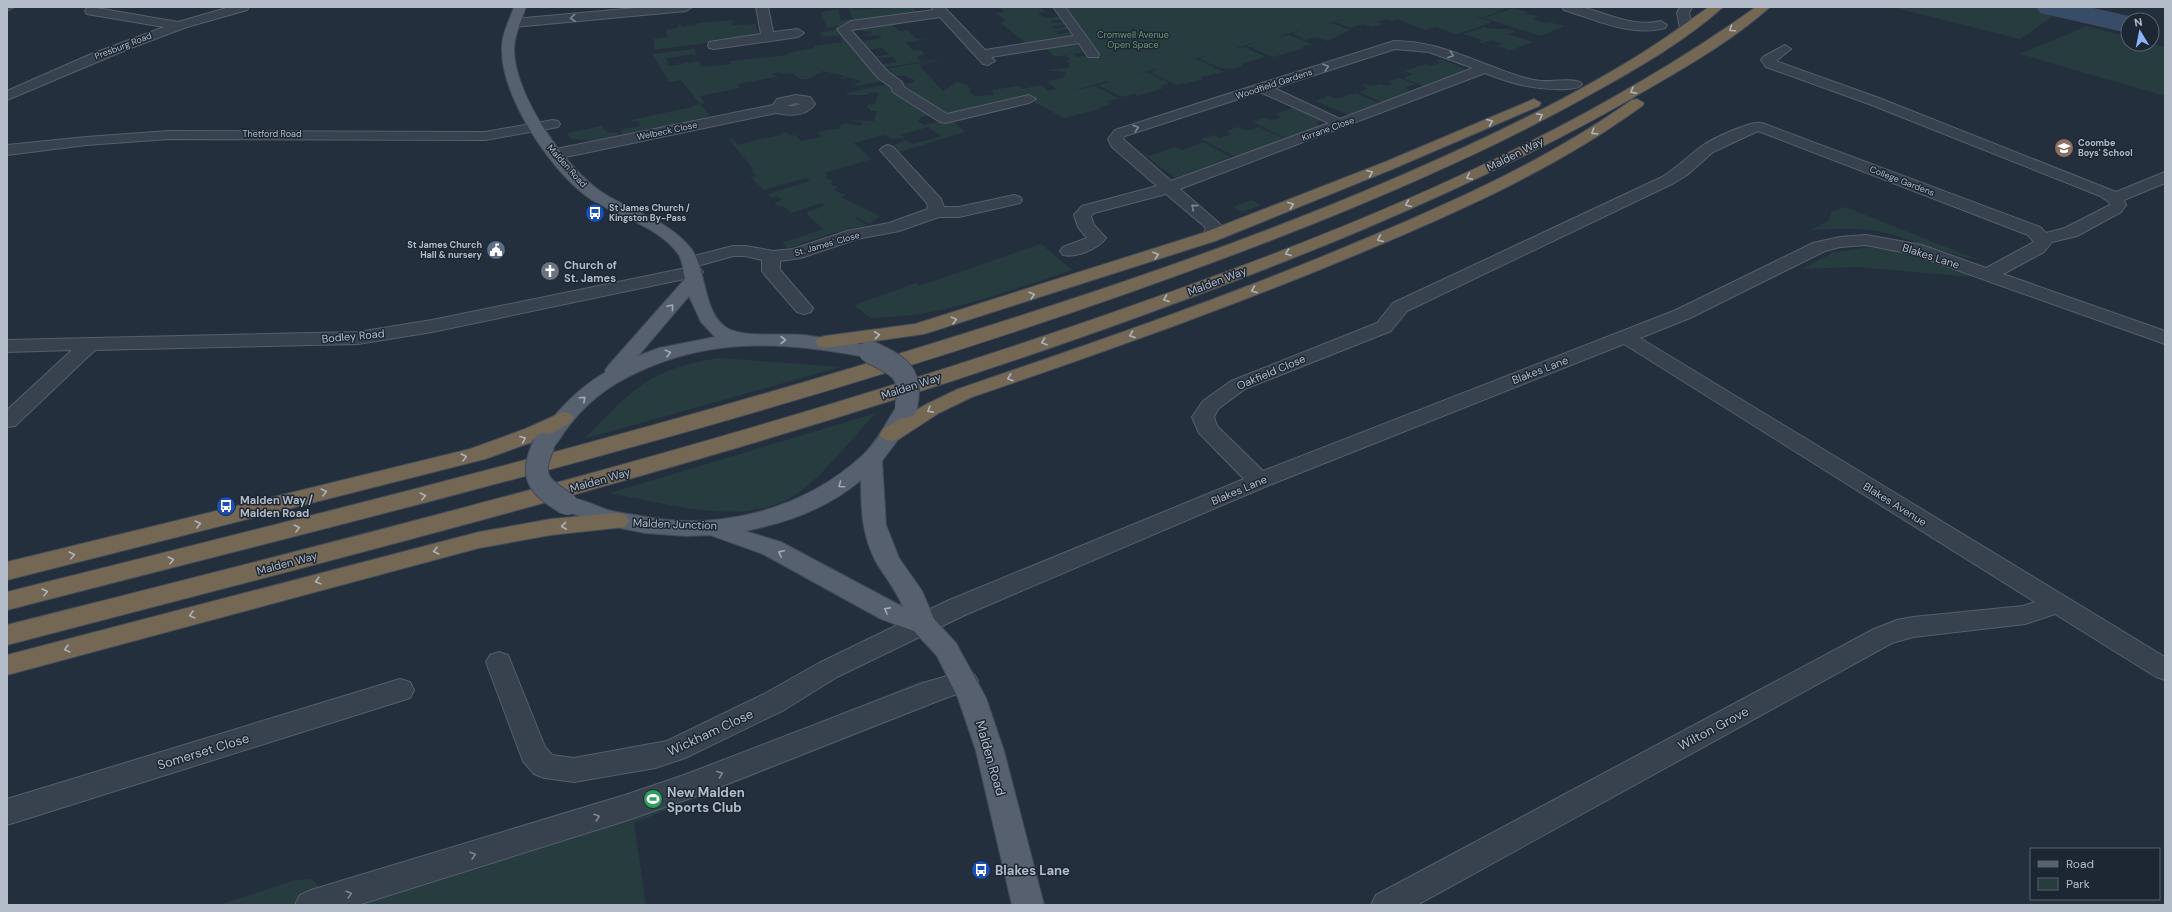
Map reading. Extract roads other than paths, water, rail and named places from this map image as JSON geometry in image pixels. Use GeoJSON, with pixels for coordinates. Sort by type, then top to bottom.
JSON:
{"type":"FeatureCollection","features":[{"type":"Feature","properties":{"kind":"highway","name":"Malden Way"},"geometry":{"type":"LineString","coordinates":[[7,601],[590,452],[849,378],[1042,316],[1194,264],[1306,221],[1416,175],[1542,115],[1645,57],[1717,7]]}},
{"type":"Feature","properties":{"kind":"highway","name":"Malden Way"},"geometry":{"type":"LineString","coordinates":[[7,635],[603,479],[867,401],[1064,336],[1218,281],[1335,235],[1444,189],[1571,126],[1680,65],[1764,7]]}},
{"type":"Feature","properties":{"kind":"highway"},"geometry":{"type":"LineString","coordinates":[[825,342],[917,330],[959,318],[1209,237],[1390,165],[1575,84],[1645,57]]}},
{"type":"Feature","properties":{"kind":"highway"},"geometry":{"type":"LineString","coordinates":[[891,434],[932,409],[966,393],[1232,299],[1356,250],[1480,196],[1543,162],[1623,114],[1662,85],[1680,65]]}},
{"type":"Feature","properties":{"kind":"highway"},"geometry":{"type":"LineString","coordinates":[[7,571],[477,454],[534,434],[563,418]]}},
{"type":"Feature","properties":{"kind":"highway"},"geometry":{"type":"LineString","coordinates":[[7,665],[479,540],[551,527],[616,521]]}},
{"type":"Feature","properties":{"kind":"main road","name":"Malden Road"},"geometry":{"type":"LineString","coordinates":[[520,7],[509,42],[509,65],[514,80],[536,128],[556,154],[586,188],[615,207],[663,232],[679,245],[693,271],[708,318],[717,330],[728,336],[744,339]]}},
{"type":"Feature","properties":{"kind":"main road"},"geometry":{"type":"LineString","coordinates":[[605,381],[659,321],[693,271]]}},
{"type":"Feature","properties":{"kind":"main road","name":"Malden Junction"},"geometry":{"type":"LineString","coordinates":[[744,339],[825,342],[870,352],[885,359],[901,370],[910,382],[910,394],[906,407],[891,434],[872,460],[844,484],[814,502],[788,513],[748,524],[708,528],[662,526],[616,521],[567,504],[545,490],[537,478],[535,463],[544,444],[563,418],[605,381],[631,366],[657,356],[689,347],[744,339]]}},
{"type":"Feature","properties":{"kind":"main road","name":"Malden Road"},"geometry":{"type":"LineString","coordinates":[[872,460],[874,525],[888,560],[909,591],[923,624],[947,650],[964,680],[979,716],[990,751],[1028,905]]}},
{"type":"Feature","properties":{"kind":"main road","name":"Malden Road"},"geometry":{"type":"LineString","coordinates":[[708,528],[772,548],[824,574],[890,612],[923,624]]}},
{"type":"Feature","properties":{"kind":"street","name":"Presburg Road"},"geometry":{"type":"LineString","coordinates":[[7,96],[81,62],[176,26],[243,7]]}},
{"type":"Feature","properties":{"kind":"street"},"geometry":{"type":"LineString","coordinates":[[514,23],[686,7]]}},
{"type":"Feature","properties":{"kind":"street"},"geometry":{"type":"LineString","coordinates":[[762,7],[768,36]]}},
{"type":"Feature","properties":{"kind":"street"},"geometry":{"type":"LineString","coordinates":[[1568,7],[1589,9],[1615,20],[1641,28],[1656,28],[1660,25]]}},
{"type":"Feature","properties":{"kind":"street"},"geometry":{"type":"LineString","coordinates":[[1686,7],[1683,13],[1686,28]]}},
{"type":"Feature","properties":{"kind":"street"},"geometry":{"type":"LineString","coordinates":[[1060,8],[1093,54]]}},
{"type":"Feature","properties":{"kind":"street"},"geometry":{"type":"LineString","coordinates":[[1029,99],[945,120],[898,89],[901,86],[883,75],[844,31],[844,28],[851,25],[939,10],[985,58],[1082,39]]}},
{"type":"Feature","properties":{"kind":"street"},"geometry":{"type":"LineString","coordinates":[[92,11],[176,26]]}},
{"type":"Feature","properties":{"kind":"street"},"geometry":{"type":"LineString","coordinates":[[714,45],[765,38],[768,36],[798,33]]}},
{"type":"Feature","properties":{"kind":"street","name":"Woodfield Gardens"},"geometry":{"type":"LineString","coordinates":[[1209,237],[1214,229],[1212,224],[1170,187],[1117,144],[1115,139],[1120,134],[1394,45],[1402,44],[1431,48],[1538,86],[1575,84]]}},
{"type":"Feature","properties":{"kind":"street"},"geometry":{"type":"LineString","coordinates":[[1785,49],[1768,60],[1771,64],[1874,101],[2115,203]]}},
{"type":"Feature","properties":{"kind":"street","name":"Kirrane Close"},"geometry":{"type":"LineString","coordinates":[[1069,251],[1093,242],[1097,238],[1083,221],[1082,215],[1088,209],[1150,194],[1170,187],[1357,118],[1486,68]]}},
{"type":"Feature","properties":{"kind":"street"},"geometry":{"type":"LineString","coordinates":[[1262,88],[1333,120],[1319,125]]}},
{"type":"Feature","properties":{"kind":"street","name":"Welbeck Close"},"geometry":{"type":"LineString","coordinates":[[556,154],[778,108]]}},
{"type":"Feature","properties":{"kind":"street","name":"Thetford Road"},"geometry":{"type":"LineString","coordinates":[[7,150],[86,140],[169,135],[264,134],[467,137],[500,135],[553,124]]}},
{"type":"Feature","properties":{"kind":"street","name":"College Gardens"},"geometry":{"type":"LineString","coordinates":[[1384,327],[1400,307],[1668,180],[1681,172],[1708,148],[1757,126],[2034,231],[2043,239]]}},
{"type":"Feature","properties":{"kind":"street"},"geometry":{"type":"LineString","coordinates":[[888,150],[935,202],[937,212]]}},
{"type":"Feature","properties":{"kind":"street"},"geometry":{"type":"LineString","coordinates":[[1987,275],[2038,248],[2043,244],[2043,239],[2071,232],[2115,203],[2165,177]]}},
{"type":"Feature","properties":{"kind":"street","name":"St. James' Close"},"geometry":{"type":"LineString","coordinates":[[693,271],[733,251],[746,251],[759,255],[773,256],[795,254],[853,235],[893,227],[937,212],[959,212],[1014,200]]}},
{"type":"Feature","properties":{"kind":"street","name":"Blakes Lane"},"geometry":{"type":"LineString","coordinates":[[923,624],[1259,481],[1626,337],[1701,305],[1819,247],[1840,242],[1866,240],[1916,249],[2165,338]]}},
{"type":"Feature","properties":{"kind":"street"},"geometry":{"type":"LineString","coordinates":[[773,256],[770,263],[771,271],[804,308]]}},
{"type":"Feature","properties":{"kind":"street","name":"Bodley Road"},"geometry":{"type":"LineString","coordinates":[[7,346],[358,338],[438,325],[693,271]]}},
{"type":"Feature","properties":{"kind":"street","name":"Oakfield Close"},"geometry":{"type":"LineString","coordinates":[[1259,481],[1207,428],[1203,418],[1210,405],[1222,394],[1254,376],[1384,327]]}},
{"type":"Feature","properties":{"kind":"street","name":"Blakes Avenue"},"geometry":{"type":"LineString","coordinates":[[1626,337],[2165,670]]}},
{"type":"Feature","properties":{"kind":"street"},"geometry":{"type":"LineString","coordinates":[[7,421],[89,345]]}},
{"type":"Feature","properties":{"kind":"street","name":"Wilton Grove"},"geometry":{"type":"LineString","coordinates":[[1387,905],[1890,633],[1913,627],[2025,615],[2056,604]]}},
{"type":"Feature","properties":{"kind":"street","name":"Wickham Close"},"geometry":{"type":"LineString","coordinates":[[499,662],[533,753],[544,766],[574,770],[628,761],[675,750],[774,702],[828,670],[923,624]]}},
{"type":"Feature","properties":{"kind":"street"},"geometry":{"type":"LineString","coordinates":[[311,905],[685,788],[964,680]]}},
{"type":"Feature","properties":{"kind":"street","name":"Somerset Close"},"geometry":{"type":"LineString","coordinates":[[7,812],[400,690]]}},
{"type":"Feature","properties":{"kind":"waterway"},"geometry":{"type":"LineString","coordinates":[[2050,7],[2120,22]]}},
{"type":"Feature","properties":{"kind":"place","name":"Coombe Boys' School"},"geometry":{"type":"Point","coordinates":[2064,148]}},
{"type":"Feature","properties":{"kind":"place","name":"St James Church / Kingston By-Pass"},"geometry":{"type":"Point","coordinates":[595,213]}},
{"type":"Feature","properties":{"kind":"place","name":"St James Church Hall & nursery"},"geometry":{"type":"Point","coordinates":[496,250]}},
{"type":"Feature","properties":{"kind":"place","name":"Church of St. James"},"geometry":{"type":"Point","coordinates":[550,271]}},
{"type":"Feature","properties":{"kind":"place","name":"Malden Way / Malden Road"},"geometry":{"type":"Point","coordinates":[226,506]}},
{"type":"Feature","properties":{"kind":"place","name":"New Malden Sports Club"},"geometry":{"type":"Point","coordinates":[653,799]}},
{"type":"Feature","properties":{"kind":"place","name":"Blakes Lane"},"geometry":{"type":"Point","coordinates":[981,870]}},
{"type":"Feature","properties":{"kind":"park label","name":"Cromwell Avenue Open Space"},"geometry":{"type":"Point","coordinates":[1133,40]}}]}
